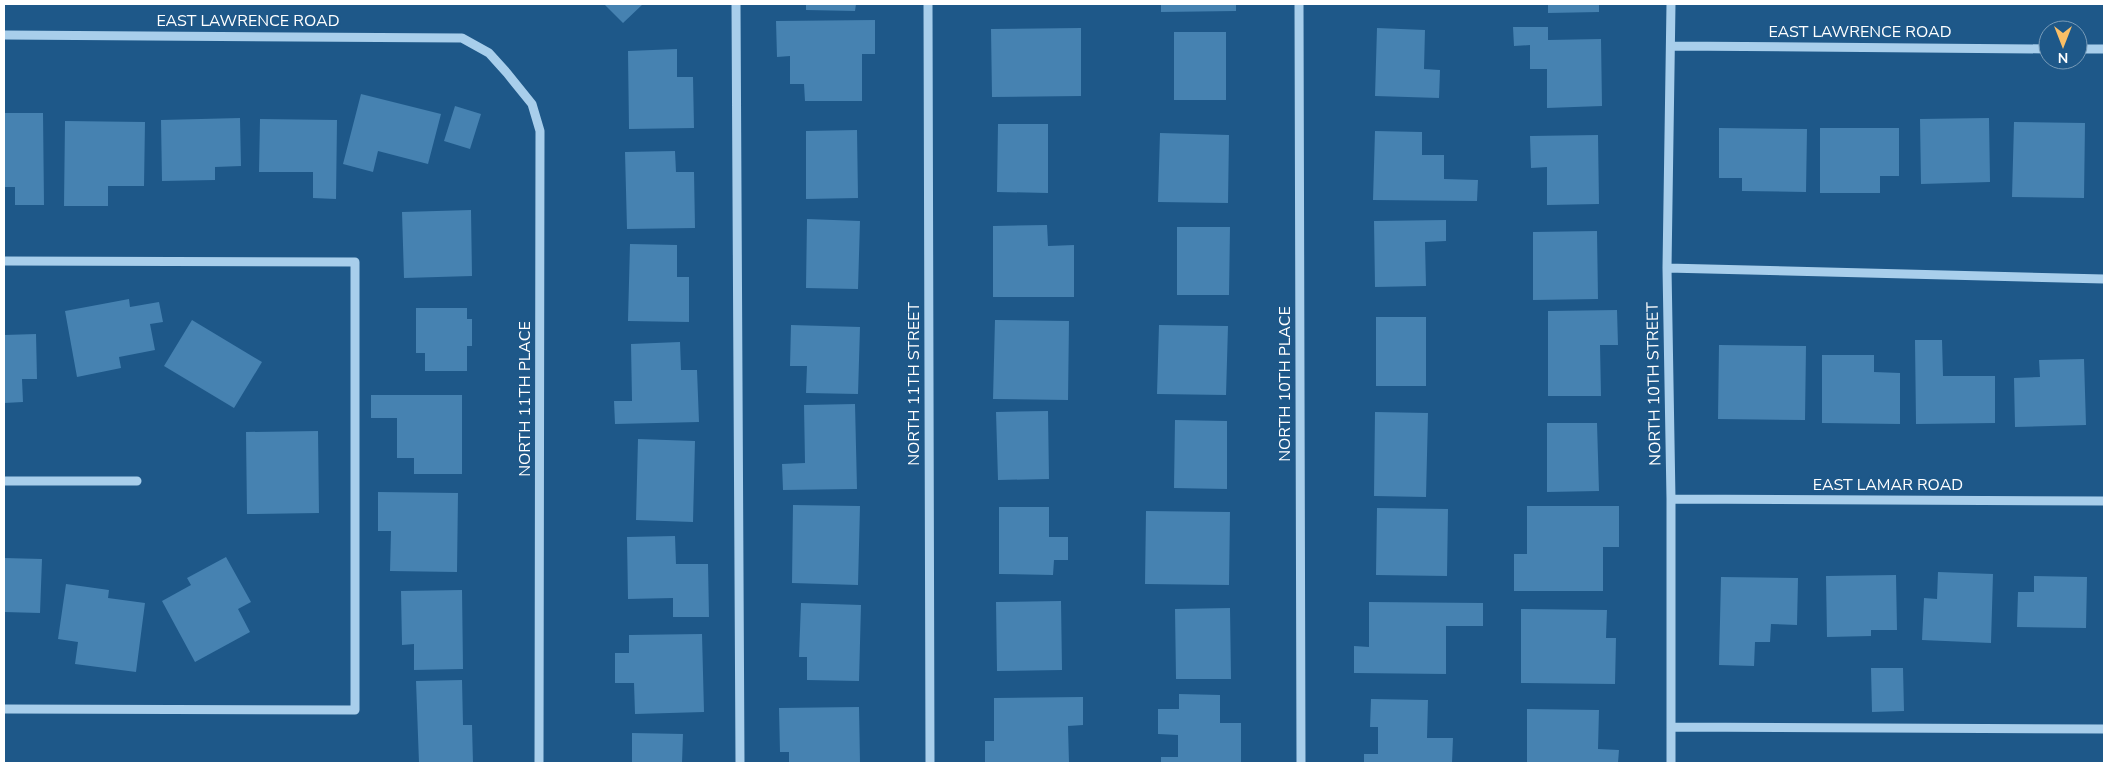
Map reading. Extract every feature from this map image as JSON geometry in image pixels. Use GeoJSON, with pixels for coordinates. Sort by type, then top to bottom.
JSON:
{"type":"FeatureCollection","features":[{"type":"Feature","properties":{"kind":"street"},"geometry":{"type":"LineString","coordinates":[[736,4],[740,763]]}},
{"type":"Feature","properties":{"kind":"street","name":"NORTH 11TH STREET"},"geometry":{"type":"LineString","coordinates":[[928,4],[930,763]]}},
{"type":"Feature","properties":{"kind":"street","name":"NORTH 10TH PLACE"},"geometry":{"type":"LineString","coordinates":[[1299,4],[1301,763]]}},
{"type":"Feature","properties":{"kind":"street","name":"NORTH 10TH STREET"},"geometry":{"type":"LineString","coordinates":[[1671,4],[1668,268],[1671,499],[1671,763]]}},
{"type":"Feature","properties":{"kind":"street","name":"EAST LAWRENCE ROAD"},"geometry":{"type":"LineString","coordinates":[[4,35],[462,38],[489,53]]}},
{"type":"Feature","properties":{"kind":"street","name":"EAST LAWRENCE ROAD"},"geometry":{"type":"LineString","coordinates":[[1671,46],[2038,49]]}},
{"type":"Feature","properties":{"kind":"street"},"geometry":{"type":"LineString","coordinates":[[2088,49],[2104,49]]}},
{"type":"Feature","properties":{"kind":"street","name":"NORTH 11TH PLACE"},"geometry":{"type":"LineString","coordinates":[[489,53],[532,104],[540,132],[539,763]]}},
{"type":"Feature","properties":{"kind":"street"},"geometry":{"type":"LineString","coordinates":[[4,261],[355,262],[355,710],[4,709]]}},
{"type":"Feature","properties":{"kind":"street"},"geometry":{"type":"LineString","coordinates":[[1668,268],[2104,279]]}},
{"type":"Feature","properties":{"kind":"street"},"geometry":{"type":"LineString","coordinates":[[4,481],[137,481]]}},
{"type":"Feature","properties":{"kind":"street","name":"EAST LAMAR ROAD"},"geometry":{"type":"LineString","coordinates":[[1671,499],[2104,501]]}},
{"type":"Feature","properties":{"kind":"street"},"geometry":{"type":"LineString","coordinates":[[1671,727],[2104,729]]}},
{"type":"Feature","properties":{"kind":"building"},"geometry":{"type":"Polygon","coordinates":[[[604,4],[643,4],[623,23],[604,4]]]}},
{"type":"Feature","properties":{"kind":"building"},"geometry":{"type":"Polygon","coordinates":[[[806,4],[856,4],[855,11],[806,10],[806,4]]]}},
{"type":"Feature","properties":{"kind":"building"},"geometry":{"type":"Polygon","coordinates":[[[1161,4],[1236,4],[1236,11],[1161,12],[1161,4]]]}},
{"type":"Feature","properties":{"kind":"building"},"geometry":{"type":"Polygon","coordinates":[[[1548,4],[1599,4],[1599,12],[1548,13],[1548,4]]]}},
{"type":"Feature","properties":{"kind":"building"},"geometry":{"type":"Polygon","coordinates":[[[875,20],[875,54],[862,54],[862,101],[805,101],[804,84],[790,84],[790,56],[777,57],[776,21],[875,20]]]}},
{"type":"Feature","properties":{"kind":"building"},"geometry":{"type":"Polygon","coordinates":[[[1513,27],[1548,27],[1548,40],[1601,39],[1602,106],[1547,108],[1547,69],[1530,69],[1530,45],[1514,46],[1513,27]]]}},
{"type":"Feature","properties":{"kind":"building"},"geometry":{"type":"Polygon","coordinates":[[[1081,28],[1081,96],[992,97],[991,29],[1081,28]]]}},
{"type":"Feature","properties":{"kind":"building"},"geometry":{"type":"Polygon","coordinates":[[[1377,28],[1425,30],[1424,69],[1440,70],[1439,98],[1375,96],[1377,28]]]}},
{"type":"Feature","properties":{"kind":"building"},"geometry":{"type":"Polygon","coordinates":[[[1174,32],[1226,32],[1226,100],[1174,100],[1174,32]]]}},
{"type":"Feature","properties":{"kind":"building"},"geometry":{"type":"Polygon","coordinates":[[[677,49],[677,77],[693,77],[694,128],[629,129],[628,51],[677,49]]]}},
{"type":"Feature","properties":{"kind":"building"},"geometry":{"type":"Polygon","coordinates":[[[361,94],[441,114],[428,164],[378,151],[373,172],[343,164],[361,94]]]}},
{"type":"Feature","properties":{"kind":"building"},"geometry":{"type":"Polygon","coordinates":[[[455,106],[481,114],[470,149],[444,141],[455,106]]]}},
{"type":"Feature","properties":{"kind":"building"},"geometry":{"type":"Polygon","coordinates":[[[4,113],[43,113],[44,205],[15,205],[15,187],[4,187],[4,113]]]}},
{"type":"Feature","properties":{"kind":"building"},"geometry":{"type":"Polygon","coordinates":[[[240,118],[241,166],[215,167],[215,180],[162,181],[161,120],[240,118]]]}},
{"type":"Feature","properties":{"kind":"building"},"geometry":{"type":"Polygon","coordinates":[[[1989,118],[1990,182],[1921,184],[1920,119],[1989,118]]]}},
{"type":"Feature","properties":{"kind":"building"},"geometry":{"type":"Polygon","coordinates":[[[260,119],[337,120],[336,199],[313,198],[313,172],[259,172],[260,119]]]}},
{"type":"Feature","properties":{"kind":"building"},"geometry":{"type":"Polygon","coordinates":[[[65,121],[145,122],[144,186],[108,186],[108,206],[64,206],[65,121]]]}},
{"type":"Feature","properties":{"kind":"building"},"geometry":{"type":"Polygon","coordinates":[[[2014,122],[2085,123],[2084,198],[2012,197],[2014,122]]]}},
{"type":"Feature","properties":{"kind":"building"},"geometry":{"type":"Polygon","coordinates":[[[998,124],[1048,124],[1048,193],[997,192],[998,124]]]}},
{"type":"Feature","properties":{"kind":"building"},"geometry":{"type":"Polygon","coordinates":[[[1719,128],[1807,129],[1806,192],[1742,191],[1742,178],[1719,178],[1719,128]]]}},
{"type":"Feature","properties":{"kind":"building"},"geometry":{"type":"Polygon","coordinates":[[[1820,128],[1899,128],[1899,176],[1880,176],[1880,193],[1820,193],[1820,128]]]}},
{"type":"Feature","properties":{"kind":"building"},"geometry":{"type":"Polygon","coordinates":[[[857,130],[858,198],[806,199],[806,131],[857,130]]]}},
{"type":"Feature","properties":{"kind":"building"},"geometry":{"type":"Polygon","coordinates":[[[1375,131],[1422,132],[1422,155],[1444,155],[1444,179],[1478,180],[1477,201],[1373,200],[1375,131]]]}},
{"type":"Feature","properties":{"kind":"building"},"geometry":{"type":"Polygon","coordinates":[[[1160,133],[1229,135],[1228,203],[1158,202],[1160,133]]]}},
{"type":"Feature","properties":{"kind":"building"},"geometry":{"type":"Polygon","coordinates":[[[1598,135],[1599,204],[1547,205],[1547,167],[1531,168],[1530,136],[1598,135]]]}},
{"type":"Feature","properties":{"kind":"building"},"geometry":{"type":"Polygon","coordinates":[[[675,151],[676,172],[694,172],[695,228],[627,229],[625,152],[675,151]]]}},
{"type":"Feature","properties":{"kind":"building"},"geometry":{"type":"Polygon","coordinates":[[[471,210],[472,276],[404,278],[402,212],[471,210]]]}},
{"type":"Feature","properties":{"kind":"building"},"geometry":{"type":"Polygon","coordinates":[[[807,219],[860,221],[858,289],[806,288],[807,219]]]}},
{"type":"Feature","properties":{"kind":"building"},"geometry":{"type":"Polygon","coordinates":[[[1446,220],[1446,241],[1425,242],[1426,286],[1375,287],[1374,221],[1446,220]]]}},
{"type":"Feature","properties":{"kind":"building"},"geometry":{"type":"Polygon","coordinates":[[[1047,225],[1048,246],[1074,245],[1074,297],[993,297],[993,226],[1047,225]]]}},
{"type":"Feature","properties":{"kind":"building"},"geometry":{"type":"Polygon","coordinates":[[[1177,227],[1230,227],[1229,295],[1177,295],[1177,227]]]}},
{"type":"Feature","properties":{"kind":"building"},"geometry":{"type":"Polygon","coordinates":[[[1597,231],[1598,299],[1533,300],[1533,232],[1597,231]]]}},
{"type":"Feature","properties":{"kind":"building"},"geometry":{"type":"Polygon","coordinates":[[[630,244],[677,245],[677,277],[689,277],[689,322],[628,321],[630,244]]]}},
{"type":"Feature","properties":{"kind":"building"},"geometry":{"type":"Polygon","coordinates":[[[129,299],[130,307],[159,302],[163,322],[150,324],[155,350],[119,357],[121,368],[77,377],[65,311],[129,299]]]}},
{"type":"Feature","properties":{"kind":"building"},"geometry":{"type":"Polygon","coordinates":[[[416,308],[467,308],[467,319],[472,319],[472,346],[467,346],[467,371],[425,371],[425,353],[416,353],[416,308]]]}},
{"type":"Feature","properties":{"kind":"building"},"geometry":{"type":"Polygon","coordinates":[[[1617,310],[1618,345],[1600,345],[1601,396],[1548,396],[1548,311],[1617,310]]]}},
{"type":"Feature","properties":{"kind":"building"},"geometry":{"type":"Polygon","coordinates":[[[1376,317],[1426,317],[1426,386],[1376,386],[1376,317]]]}},
{"type":"Feature","properties":{"kind":"building"},"geometry":{"type":"Polygon","coordinates":[[[192,320],[262,362],[234,408],[164,366],[192,320]]]}},
{"type":"Feature","properties":{"kind":"building"},"geometry":{"type":"Polygon","coordinates":[[[995,320],[1069,321],[1068,400],[993,399],[995,320]]]}},
{"type":"Feature","properties":{"kind":"building"},"geometry":{"type":"Polygon","coordinates":[[[791,325],[860,327],[858,394],[806,393],[807,366],[790,366],[791,325]]]}},
{"type":"Feature","properties":{"kind":"building"},"geometry":{"type":"Polygon","coordinates":[[[1159,325],[1228,326],[1226,395],[1157,394],[1159,325]]]}},
{"type":"Feature","properties":{"kind":"building"},"geometry":{"type":"Polygon","coordinates":[[[36,334],[37,379],[22,379],[23,402],[4,403],[4,335],[36,334]]]}},
{"type":"Feature","properties":{"kind":"building"},"geometry":{"type":"Polygon","coordinates":[[[1915,340],[1942,340],[1943,376],[1995,376],[1995,423],[1916,424],[1915,340]]]}},
{"type":"Feature","properties":{"kind":"building"},"geometry":{"type":"Polygon","coordinates":[[[680,342],[681,370],[697,370],[699,422],[615,424],[614,401],[632,401],[631,344],[680,342]]]}},
{"type":"Feature","properties":{"kind":"building"},"geometry":{"type":"Polygon","coordinates":[[[1719,345],[1806,346],[1805,420],[1718,419],[1719,345]]]}},
{"type":"Feature","properties":{"kind":"building"},"geometry":{"type":"Polygon","coordinates":[[[1822,355],[1874,355],[1874,372],[1900,373],[1900,424],[1822,423],[1822,355]]]}},
{"type":"Feature","properties":{"kind":"building"},"geometry":{"type":"Polygon","coordinates":[[[2084,359],[2086,425],[2015,427],[2014,378],[2040,377],[2039,360],[2084,359]]]}},
{"type":"Feature","properties":{"kind":"building"},"geometry":{"type":"Polygon","coordinates":[[[371,395],[462,395],[462,474],[414,474],[414,458],[397,458],[397,418],[371,418],[371,395]]]}},
{"type":"Feature","properties":{"kind":"building"},"geometry":{"type":"Polygon","coordinates":[[[855,404],[857,489],[783,490],[782,464],[805,463],[804,405],[855,404]]]}},
{"type":"Feature","properties":{"kind":"building"},"geometry":{"type":"Polygon","coordinates":[[[1048,411],[1049,479],[998,480],[996,412],[1048,411]]]}},
{"type":"Feature","properties":{"kind":"building"},"geometry":{"type":"Polygon","coordinates":[[[1375,412],[1428,413],[1426,497],[1374,496],[1375,412]]]}},
{"type":"Feature","properties":{"kind":"building"},"geometry":{"type":"Polygon","coordinates":[[[1175,420],[1227,421],[1227,489],[1174,488],[1175,420]]]}},
{"type":"Feature","properties":{"kind":"building"},"geometry":{"type":"Polygon","coordinates":[[[1547,423],[1597,423],[1599,491],[1547,492],[1547,423]]]}},
{"type":"Feature","properties":{"kind":"building"},"geometry":{"type":"Polygon","coordinates":[[[318,431],[319,513],[247,514],[246,432],[318,431]]]}},
{"type":"Feature","properties":{"kind":"building"},"geometry":{"type":"Polygon","coordinates":[[[638,439],[695,441],[693,522],[636,520],[638,439]]]}},
{"type":"Feature","properties":{"kind":"building"},"geometry":{"type":"Polygon","coordinates":[[[378,492],[458,493],[457,572],[390,571],[391,531],[378,531],[378,492]]]}},
{"type":"Feature","properties":{"kind":"building"},"geometry":{"type":"Polygon","coordinates":[[[793,505],[860,506],[858,585],[792,583],[793,505]]]}},
{"type":"Feature","properties":{"kind":"building"},"geometry":{"type":"Polygon","coordinates":[[[1527,506],[1619,506],[1619,547],[1603,547],[1603,591],[1514,591],[1514,554],[1527,554],[1527,506]]]}},
{"type":"Feature","properties":{"kind":"building"},"geometry":{"type":"Polygon","coordinates":[[[999,507],[1049,507],[1049,537],[1068,537],[1068,560],[1054,560],[1053,575],[999,574],[999,507]]]}},
{"type":"Feature","properties":{"kind":"building"},"geometry":{"type":"Polygon","coordinates":[[[1377,508],[1448,509],[1447,576],[1376,575],[1377,508]]]}},
{"type":"Feature","properties":{"kind":"building"},"geometry":{"type":"Polygon","coordinates":[[[1146,511],[1230,512],[1229,585],[1145,584],[1146,511]]]}},
{"type":"Feature","properties":{"kind":"building"},"geometry":{"type":"Polygon","coordinates":[[[675,536],[676,564],[708,564],[709,617],[673,617],[673,598],[628,599],[627,537],[675,536]]]}},
{"type":"Feature","properties":{"kind":"building"},"geometry":{"type":"Polygon","coordinates":[[[226,557],[251,602],[238,609],[250,632],[195,662],[162,601],[191,585],[187,578],[226,557]]]}},
{"type":"Feature","properties":{"kind":"building"},"geometry":{"type":"Polygon","coordinates":[[[4,558],[42,559],[40,613],[4,612],[4,558]]]}},
{"type":"Feature","properties":{"kind":"building"},"geometry":{"type":"Polygon","coordinates":[[[1938,572],[1993,574],[1991,643],[1922,640],[1924,598],[1937,599],[1938,572]]]}},
{"type":"Feature","properties":{"kind":"building"},"geometry":{"type":"Polygon","coordinates":[[[1896,575],[1897,630],[1871,630],[1871,636],[1827,637],[1826,576],[1896,575]]]}},
{"type":"Feature","properties":{"kind":"building"},"geometry":{"type":"Polygon","coordinates":[[[2034,576],[2087,577],[2086,628],[2017,627],[2018,592],[2034,592],[2034,576]]]}},
{"type":"Feature","properties":{"kind":"building"},"geometry":{"type":"Polygon","coordinates":[[[1721,577],[1798,578],[1797,625],[1771,624],[1770,642],[1755,642],[1754,666],[1719,665],[1721,577]]]}},
{"type":"Feature","properties":{"kind":"building"},"geometry":{"type":"Polygon","coordinates":[[[66,584],[109,590],[108,598],[145,603],[136,672],[75,664],[78,642],[58,639],[66,584]]]}},
{"type":"Feature","properties":{"kind":"building"},"geometry":{"type":"Polygon","coordinates":[[[462,590],[463,669],[414,670],[414,644],[402,645],[401,591],[462,590]]]}},
{"type":"Feature","properties":{"kind":"building"},"geometry":{"type":"Polygon","coordinates":[[[1061,601],[1062,670],[997,671],[996,602],[1061,601]]]}},
{"type":"Feature","properties":{"kind":"building"},"geometry":{"type":"Polygon","coordinates":[[[1369,602],[1483,603],[1483,626],[1446,626],[1446,674],[1354,673],[1354,646],[1369,647],[1369,602]]]}},
{"type":"Feature","properties":{"kind":"building"},"geometry":{"type":"Polygon","coordinates":[[[801,603],[861,605],[859,681],[807,680],[807,657],[799,657],[801,603]]]}},
{"type":"Feature","properties":{"kind":"building"},"geometry":{"type":"Polygon","coordinates":[[[1230,608],[1231,679],[1176,679],[1175,609],[1230,608]]]}},
{"type":"Feature","properties":{"kind":"building"},"geometry":{"type":"Polygon","coordinates":[[[1521,609],[1607,610],[1606,638],[1616,638],[1615,684],[1521,683],[1521,609]]]}},
{"type":"Feature","properties":{"kind":"building"},"geometry":{"type":"Polygon","coordinates":[[[702,634],[704,712],[635,714],[634,683],[615,683],[615,653],[629,653],[629,635],[702,634]]]}},
{"type":"Feature","properties":{"kind":"building"},"geometry":{"type":"Polygon","coordinates":[[[1871,668],[1903,668],[1904,711],[1872,712],[1871,668]]]}},
{"type":"Feature","properties":{"kind":"building"},"geometry":{"type":"Polygon","coordinates":[[[462,680],[463,725],[472,725],[473,763],[419,763],[416,681],[462,680]]]}},
{"type":"Feature","properties":{"kind":"building"},"geometry":{"type":"Polygon","coordinates":[[[1179,694],[1220,695],[1220,723],[1241,723],[1241,763],[1161,763],[1161,757],[1178,757],[1178,735],[1158,734],[1158,709],[1179,709],[1179,694]]]}},
{"type":"Feature","properties":{"kind":"building"},"geometry":{"type":"Polygon","coordinates":[[[1083,697],[1083,725],[1068,726],[1069,763],[985,763],[985,741],[994,741],[994,698],[1083,697]]]}},
{"type":"Feature","properties":{"kind":"building"},"geometry":{"type":"Polygon","coordinates":[[[1371,699],[1428,700],[1427,738],[1453,738],[1452,763],[1364,763],[1364,754],[1378,754],[1378,727],[1370,727],[1371,699]]]}},
{"type":"Feature","properties":{"kind":"building"},"geometry":{"type":"Polygon","coordinates":[[[859,707],[860,763],[789,763],[789,752],[780,752],[779,708],[859,707]]]}},
{"type":"Feature","properties":{"kind":"building"},"geometry":{"type":"Polygon","coordinates":[[[1527,709],[1599,710],[1598,749],[1619,750],[1618,763],[1527,763],[1527,709]]]}},
{"type":"Feature","properties":{"kind":"building"},"geometry":{"type":"Polygon","coordinates":[[[632,733],[683,734],[682,763],[632,763],[632,733]]]}}]}
